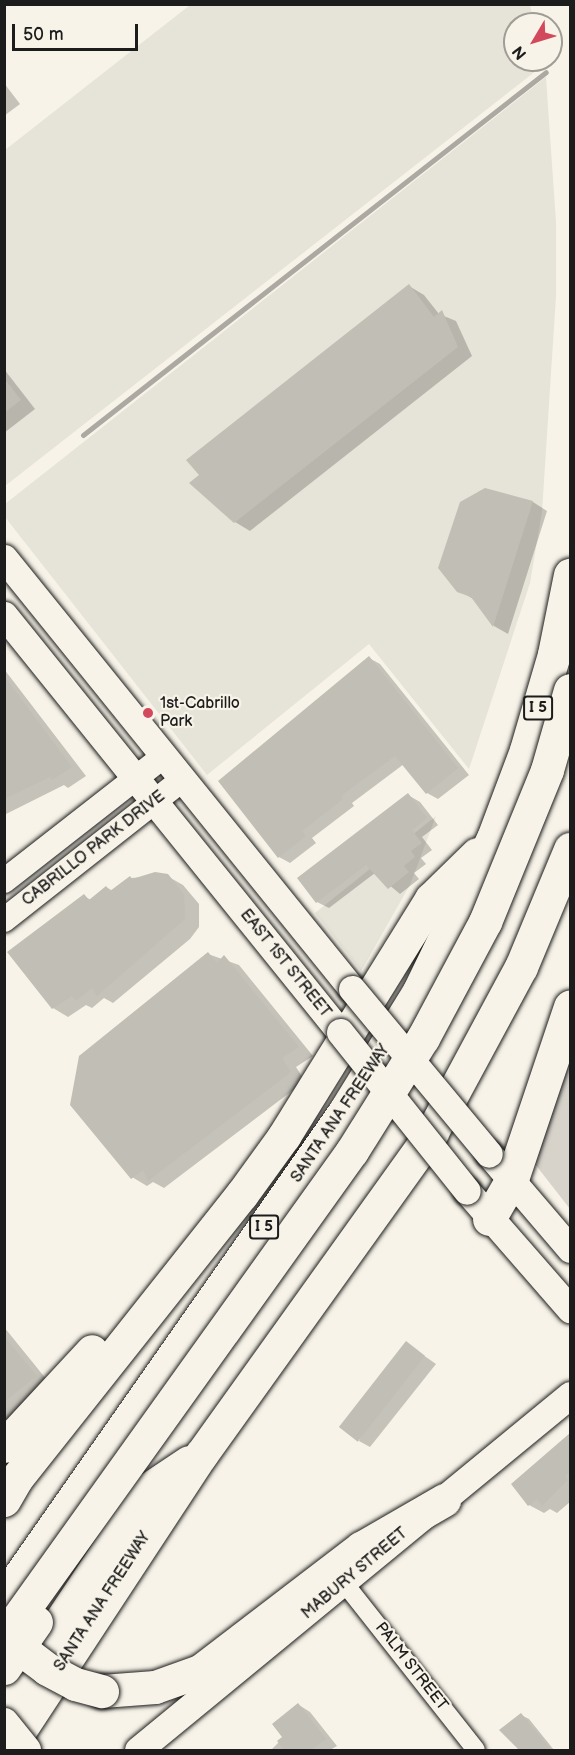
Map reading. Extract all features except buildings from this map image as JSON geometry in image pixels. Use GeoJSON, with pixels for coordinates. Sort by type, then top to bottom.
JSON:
{"type":"FeatureCollection","features":[{"type":"Feature","properties":{"kind":"highway","name":"SANTA ANA FREEWAY"},"geometry":{"type":"LineString","coordinates":[[4,1598],[385,1051],[419,991],[493,838],[544,690],[570,575]]}},
{"type":"Feature","properties":{"kind":"highway"},"geometry":{"type":"LineString","coordinates":[[4,1637],[352,1150],[423,1038],[485,922],[547,770],[570,690]]}},
{"type":"Feature","properties":{"kind":"highway"},"geometry":{"type":"LineString","coordinates":[[4,1668],[361,1162],[437,1047],[496,927],[561,775],[570,742]]}},
{"type":"Feature","properties":{"kind":"highway"},"geometry":{"type":"LineString","coordinates":[[4,1500],[284,1136],[431,899],[493,838]]}},
{"type":"Feature","properties":{"kind":"highway","name":"SANTA ANA FREEWAY"},"geometry":{"type":"LineString","coordinates":[[7,1750],[201,1455],[401,1178],[453,1099],[521,967],[570,849]]}},
{"type":"Feature","properties":{"kind":"highway"},"geometry":{"type":"LineString","coordinates":[[489,1219],[512,1179],[570,1007]]}},
{"type":"Feature","properties":{"kind":"highway"},"geometry":{"type":"LineString","coordinates":[[4,1446],[98,1344],[145,1315]]}},
{"type":"Feature","properties":{"kind":"highway","name":"SANTA ANA FREEWAY"},"geometry":{"type":"LineString","coordinates":[[4,1706],[147,1490],[201,1455]]}},
{"type":"Feature","properties":{"kind":"highway"},"geometry":{"type":"LineString","coordinates":[[4,1622],[22,1650],[47,1669],[75,1684],[102,1691],[155,1687],[200,1671],[361,1548],[444,1500]]}},
{"type":"Feature","properties":{"kind":"main road"},"geometry":{"type":"LineString","coordinates":[[4,558],[352,989],[570,1249]]}},
{"type":"Feature","properties":{"kind":"main road","name":"EAST 1ST STREET"},"geometry":{"type":"LineString","coordinates":[[4,615],[489,1219],[570,1309]]}},
{"type":"Feature","properties":{"kind":"main road","name":"MABURY STREET"},"geometry":{"type":"LineString","coordinates":[[138,1750],[345,1584],[570,1395]]}},
{"type":"Feature","properties":{"kind":"main road"},"geometry":{"type":"LineString","coordinates":[[4,1723],[26,1750]]}},
{"type":"Feature","properties":{"kind":"street","name":"CABRILLO PARK DRIVE"},"geometry":{"type":"LineString","coordinates":[[4,881],[164,756]]}},
{"type":"Feature","properties":{"kind":"street","name":"CABRILLO PARK DRIVE"},"geometry":{"type":"LineString","coordinates":[[4,920],[183,779]]}},
{"type":"Feature","properties":{"kind":"street","name":"PALM STREET"},"geometry":{"type":"LineString","coordinates":[[345,1584],[477,1750]]}},
{"type":"Feature","properties":{"kind":"shaded area"},"geometry":{"type":"Polygon","coordinates":[[[190,5],[530,5],[531,12],[503,12],[503,72],[535,72],[5,486],[5,150],[190,5]]]}},
{"type":"Feature","properties":{"kind":"shaded area"},"geometry":{"type":"Polygon","coordinates":[[[546,77],[556,222],[556,296],[542,512],[530,583],[469,769],[369,644],[207,775],[5,517],[5,504],[546,77]]]}},
{"type":"Feature","properties":{"kind":"shaded area"},"geometry":{"type":"Polygon","coordinates":[[[436,816],[410,885],[361,971],[315,913],[436,816]]]}},
{"type":"Feature","properties":{"kind":"shaded area"},"geometry":{"type":"Polygon","coordinates":[[[570,1045],[570,1209],[535,1164],[570,1045]]]}},
{"type":"Feature","properties":{"kind":"waterway"},"geometry":{"type":"LineString","coordinates":[[83,435],[546,72]]}},
{"type":"Feature","properties":{"kind":"place","name":"1st-Cabrillo Park"},"geometry":{"type":"Point","coordinates":[148,713]}}]}
